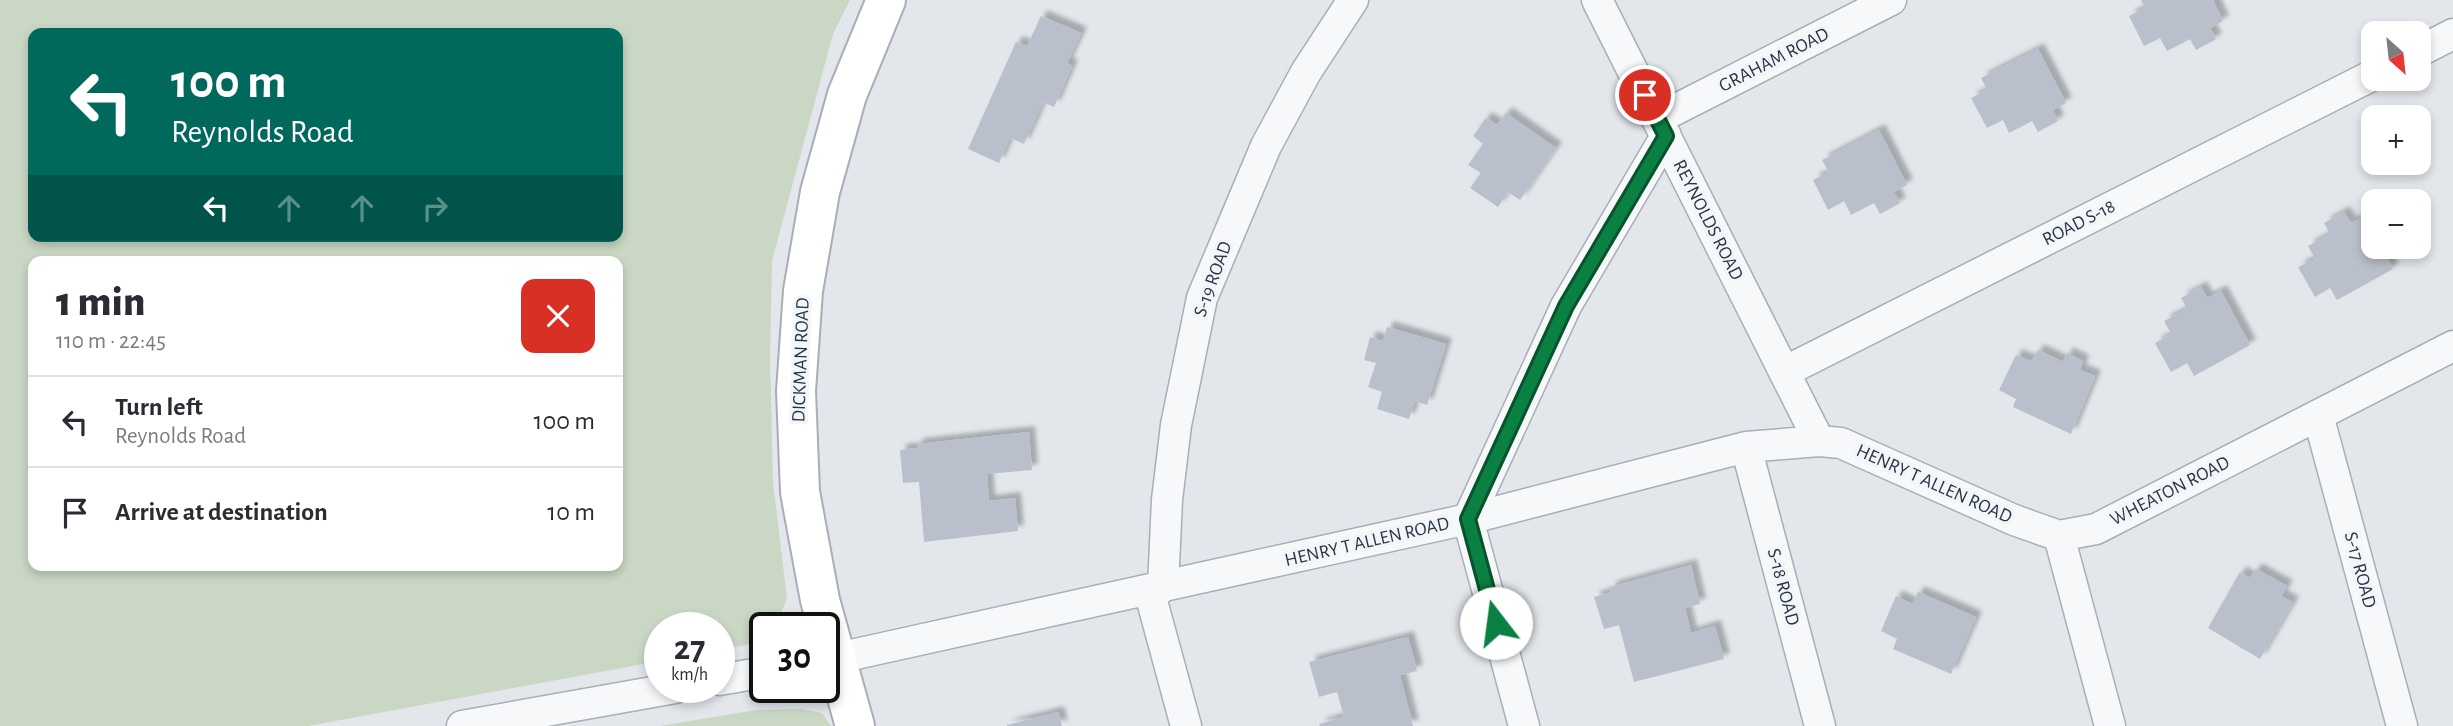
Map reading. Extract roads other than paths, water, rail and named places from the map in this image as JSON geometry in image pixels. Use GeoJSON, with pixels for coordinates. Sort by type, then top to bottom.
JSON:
{"type":"FeatureCollection","features":[{"type":"Feature","properties":{"kind":"street","name":"DICKMAN ROAD"},"geometry":{"type":"LineString","coordinates":[[822,612],[800,492],[796,391],[803,291],[820,192],[847,94],[886,0]]}},
{"type":"Feature","properties":{"kind":"street","name":"S-19 ROAD"},"geometry":{"type":"LineString","coordinates":[[1186,726],[1156,588],[1176,425],[1202,298],[1266,146],[1306,72],[1353,0]]}},
{"type":"Feature","properties":{"kind":"street","name":"REYNOLDS ROAD"},"geometry":{"type":"LineString","coordinates":[[1597,0],[1819,441]]}},
{"type":"Feature","properties":{"kind":"street","name":"GRAHAM ROAD"},"geometry":{"type":"LineString","coordinates":[[1662,128],[1891,0]]}},
{"type":"Feature","properties":{"kind":"street"},"geometry":{"type":"LineString","coordinates":[[2431,45],[2453,34]]}},
{"type":"Feature","properties":{"kind":"street","name":"ROAD S-18"},"geometry":{"type":"LineString","coordinates":[[1784,372],[2361,81]]}},
{"type":"Feature","properties":{"kind":"street"},"geometry":{"type":"LineString","coordinates":[[1524,726],[1468,519],[1566,306],[1662,128]]}},
{"type":"Feature","properties":{"kind":"street","name":"WHEATON ROAD"},"geometry":{"type":"LineString","coordinates":[[2059,536],[2096,529],[2453,346]]}},
{"type":"Feature","properties":{"kind":"street","name":"S-17 ROAD"},"geometry":{"type":"LineString","coordinates":[[2318,415],[2402,726]]}},
{"type":"Feature","properties":{"kind":"street","name":"HENRY T ALLEN ROAD"},"geometry":{"type":"LineString","coordinates":[[840,658],[1468,519],[1746,447],[1819,441],[1841,443],[2014,520],[2059,536]]}},
{"type":"Feature","properties":{"kind":"street","name":"S-18 ROAD"},"geometry":{"type":"LineString","coordinates":[[1746,447],[1821,726]]}},
{"type":"Feature","properties":{"kind":"street"},"geometry":{"type":"LineString","coordinates":[[2059,536],[2110,726]]}},
{"type":"Feature","properties":{"kind":"street","name":"DICKMAN ROAD"},"geometry":{"type":"LineString","coordinates":[[840,685],[855,726]]}},
{"type":"Feature","properties":{"kind":"street"},"geometry":{"type":"LineString","coordinates":[[462,726],[644,694]]}}]}
